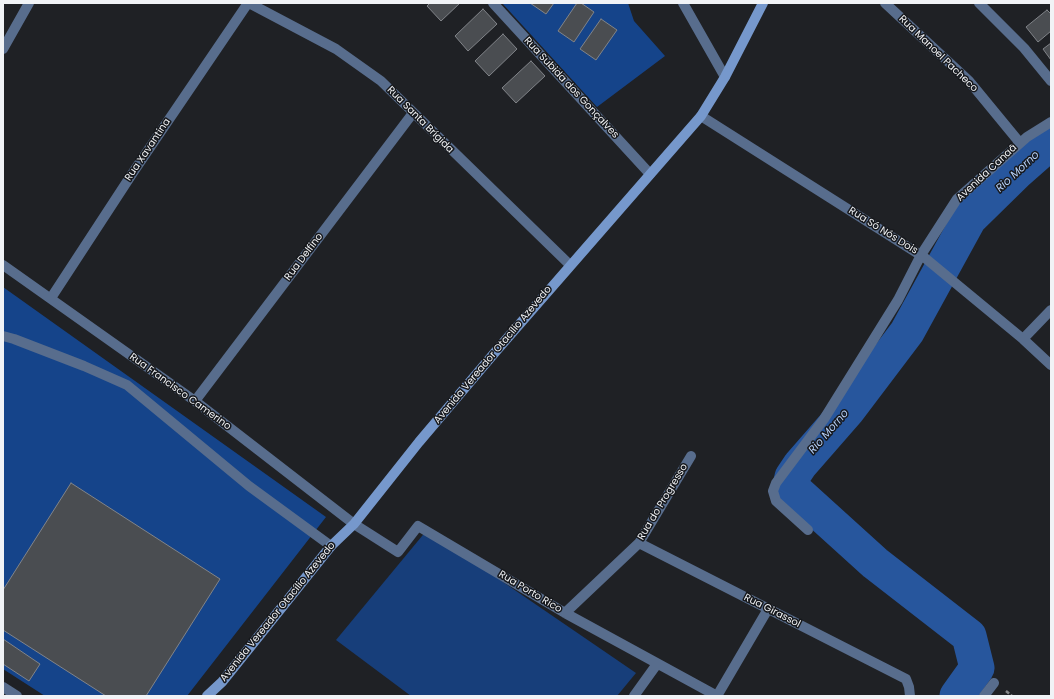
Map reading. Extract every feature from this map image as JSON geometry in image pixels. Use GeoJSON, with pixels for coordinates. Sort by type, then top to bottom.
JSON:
{"type":"FeatureCollection","features":[{"type":"Feature","properties":{"kind":"main road","name":"Avenida Vereador Otacílio Azevedo"},"geometry":{"type":"LineString","coordinates":[[207,696],[222,682],[331,546],[354,524],[419,442],[570,265],[701,116],[725,77],[764,3]]}},
{"type":"Feature","properties":{"kind":"street"},"geometry":{"type":"LineString","coordinates":[[3,49],[29,3]]}},
{"type":"Feature","properties":{"kind":"street","name":"Rua Santa Brígida"},"geometry":{"type":"LineString","coordinates":[[249,3],[336,49],[381,80],[570,265]]}},
{"type":"Feature","properties":{"kind":"street","name":"Rua Xavantina"},"geometry":{"type":"LineString","coordinates":[[51,298],[138,164],[249,3]]}},
{"type":"Feature","properties":{"kind":"street","name":"Rua Subida dos Gonçalves"},"geometry":{"type":"LineString","coordinates":[[493,3],[650,174]]}},
{"type":"Feature","properties":{"kind":"street"},"geometry":{"type":"LineString","coordinates":[[683,3],[725,77]]}},
{"type":"Feature","properties":{"kind":"street","name":"Rua Manoel Pacheco"},"geometry":{"type":"LineString","coordinates":[[884,3],[969,81],[1020,143]]}},
{"type":"Feature","properties":{"kind":"street"},"geometry":{"type":"LineString","coordinates":[[979,3],[1024,48],[1051,81]]}},
{"type":"Feature","properties":{"kind":"street","name":"Rua Delfino"},"geometry":{"type":"LineString","coordinates":[[195,402],[413,113]]}},
{"type":"Feature","properties":{"kind":"street","name":"Rua Só Nós Dois"},"geometry":{"type":"LineString","coordinates":[[701,116],[923,257],[1023,339],[1051,365]]}},
{"type":"Feature","properties":{"kind":"street","name":"Avenida Canaã"},"geometry":{"type":"LineString","coordinates":[[808,530],[776,501],[773,491],[774,486],[824,419],[898,300],[958,199],[1020,143],[1051,122]]}},
{"type":"Feature","properties":{"kind":"street","name":"Rua Francisco Camerino"},"geometry":{"type":"LineString","coordinates":[[3,265],[195,402],[354,524]]}},
{"type":"Feature","properties":{"kind":"street"},"geometry":{"type":"LineString","coordinates":[[1023,339],[1051,310]]}},
{"type":"Feature","properties":{"kind":"street"},"geometry":{"type":"LineString","coordinates":[[3,336],[84,366],[127,385],[249,486],[331,546]]}},
{"type":"Feature","properties":{"kind":"street","name":"Rua do Progresso"},"geometry":{"type":"LineString","coordinates":[[565,613],[639,544],[691,456]]}},
{"type":"Feature","properties":{"kind":"street","name":"Rua Porto Rico"},"geometry":{"type":"LineString","coordinates":[[354,524],[398,552],[418,526],[565,613],[717,696]]}},
{"type":"Feature","properties":{"kind":"street","name":"Rua Girassol"},"geometry":{"type":"LineString","coordinates":[[639,544],[906,679],[910,687],[910,696]]}},
{"type":"Feature","properties":{"kind":"street"},"geometry":{"type":"LineString","coordinates":[[717,696],[768,609]]}},
{"type":"Feature","properties":{"kind":"street"},"geometry":{"type":"LineString","coordinates":[[634,696],[657,664]]}},
{"type":"Feature","properties":{"kind":"street"},"geometry":{"type":"LineString","coordinates":[[984,696],[994,683]]}},
{"type":"Feature","properties":{"kind":"street"},"geometry":{"type":"LineString","coordinates":[[3,687],[17,696]]}},
{"type":"Feature","properties":{"kind":"shaded area"},"geometry":{"type":"Polygon","coordinates":[[[502,3],[628,3],[634,21],[665,56],[597,107],[502,3]]]}},
{"type":"Feature","properties":{"kind":"shaded area"},"geometry":{"type":"Polygon","coordinates":[[[3,287],[326,517],[187,696],[45,696],[3,669],[3,287]]]}},
{"type":"Feature","properties":{"kind":"shaded area"},"geometry":{"type":"Polygon","coordinates":[[[427,530],[636,673],[617,696],[411,696],[336,640],[427,530]]]}},
{"type":"Feature","properties":{"kind":"building"},"geometry":{"type":"Polygon","coordinates":[[[430,3],[460,3],[441,21],[427,6],[430,3]]]}},
{"type":"Feature","properties":{"kind":"building"},"geometry":{"type":"Polygon","coordinates":[[[530,3],[554,3],[546,14],[530,3]]]}},
{"type":"Feature","properties":{"kind":"building"},"geometry":{"type":"Polygon","coordinates":[[[577,3],[581,3],[594,12],[574,42],[558,31],[577,3]]]}},
{"type":"Feature","properties":{"kind":"building"},"geometry":{"type":"Polygon","coordinates":[[[483,9],[497,24],[468,51],[455,36],[483,9]]]}},
{"type":"Feature","properties":{"kind":"building"},"geometry":{"type":"Polygon","coordinates":[[[1047,10],[1051,14],[1051,31],[1038,42],[1026,27],[1047,10]]]}},
{"type":"Feature","properties":{"kind":"building"},"geometry":{"type":"Polygon","coordinates":[[[601,19],[617,30],[596,60],[580,49],[601,19]]]}},
{"type":"Feature","properties":{"kind":"building"},"geometry":{"type":"Polygon","coordinates":[[[503,34],[517,49],[489,76],[475,61],[503,34]]]}},
{"type":"Feature","properties":{"kind":"building"},"geometry":{"type":"Polygon","coordinates":[[[1051,43],[1051,60],[1043,49],[1051,43]]]}},
{"type":"Feature","properties":{"kind":"building"},"geometry":{"type":"Polygon","coordinates":[[[531,61],[545,76],[516,103],[502,88],[531,61]]]}},
{"type":"Feature","properties":{"kind":"building"},"geometry":{"type":"Polygon","coordinates":[[[71,483],[220,579],[146,696],[106,696],[3,630],[3,590],[71,483]]]}},
{"type":"Feature","properties":{"kind":"building"},"geometry":{"type":"Polygon","coordinates":[[[3,639],[40,664],[29,681],[3,664],[3,639]]]}},
{"type":"Feature","properties":{"kind":"waterway","name":"Rio Morno"},"geometry":{"type":"LineString","coordinates":[[957,696],[977,668],[969,636],[875,563],[790,486],[792,477],[800,465],[848,410],[907,332],[969,219],[1018,171],[1051,142]]}}]}
